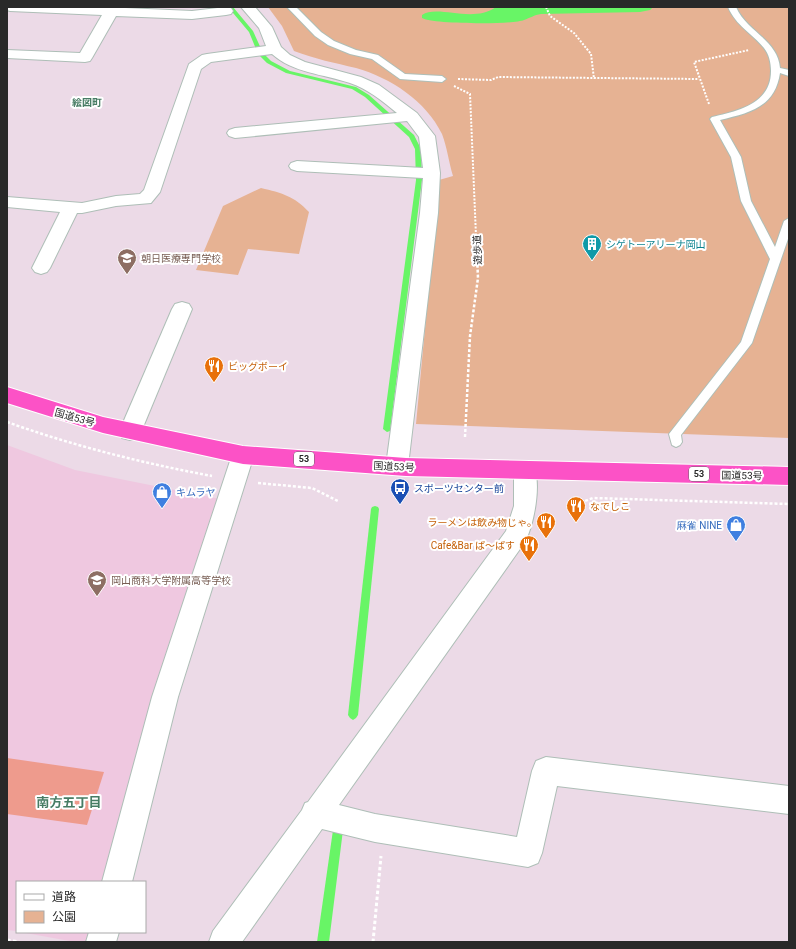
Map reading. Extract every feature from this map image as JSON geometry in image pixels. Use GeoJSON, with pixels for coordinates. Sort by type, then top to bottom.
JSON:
{"type":"FeatureCollection","features":[{"type":"Feature","properties":{"kind":"highway","name":"国道53号"},"geometry":{"type":"LineString","coordinates":[[7,395],[54,411],[130,432],[243,455],[397,466],[526,471],[789,476]]}},
{"type":"Feature","properties":{"kind":"street"},"geometry":{"type":"LineString","coordinates":[[10,7],[192,15],[226,11]]}},
{"type":"Feature","properties":{"kind":"street"},"geometry":{"type":"LineString","coordinates":[[248,7],[265,27],[265,51]]}},
{"type":"Feature","properties":{"kind":"street"},"geometry":{"type":"LineString","coordinates":[[7,54],[85,58],[111,12]]}},
{"type":"Feature","properties":{"kind":"street"},"geometry":{"type":"LineString","coordinates":[[7,202],[82,208],[145,199],[152,192],[194,67],[207,58],[265,51],[300,65],[356,80],[374,88],[399,117],[427,136],[422,172],[429,213],[397,466]]}},
{"type":"Feature","properties":{"kind":"street"},"geometry":{"type":"LineString","coordinates":[[235,133],[399,117]]}},
{"type":"Feature","properties":{"kind":"street"},"geometry":{"type":"LineString","coordinates":[[297,166],[422,172]]}},
{"type":"Feature","properties":{"kind":"street"},"geometry":{"type":"LineString","coordinates":[[41,268],[71,207]]}},
{"type":"Feature","properties":{"kind":"street"},"geometry":{"type":"LineString","coordinates":[[130,432],[182,309]]}},
{"type":"Feature","properties":{"kind":"street"},"geometry":{"type":"LineString","coordinates":[[117,881],[165,697],[243,455]]}},
{"type":"Feature","properties":{"kind":"street"},"geometry":{"type":"LineString","coordinates":[[224,942],[315,813],[517,535],[525,506],[526,471]]}},
{"type":"Feature","properties":{"kind":"street"},"geometry":{"type":"LineString","coordinates":[[315,813],[384,830],[528,853],[546,771],[789,800]]}},
{"type":"Feature","properties":{"kind":"lane"},"geometry":{"type":"LineString","coordinates":[[292,7],[318,34],[331,43],[353,52],[375,58],[403,77],[442,79]]}},
{"type":"Feature","properties":{"kind":"lane"},"geometry":{"type":"LineString","coordinates":[[732,7],[744,28],[767,46],[776,70],[772,86],[763,101],[742,112],[715,119],[736,157],[746,200],[775,258]]}},
{"type":"Feature","properties":{"kind":"lane"},"geometry":{"type":"LineString","coordinates":[[776,70],[789,73]]}},
{"type":"Feature","properties":{"kind":"lane"},"geometry":{"type":"LineString","coordinates":[[676,442],[675,434],[746,343],[789,221]]}},
{"type":"Feature","properties":{"kind":"path"},"geometry":{"type":"LineString","coordinates":[[546,7],[550,16],[574,33],[590,54],[594,80]]}},
{"type":"Feature","properties":{"kind":"path"},"geometry":{"type":"LineString","coordinates":[[715,119],[694,62],[767,46]]}},
{"type":"Feature","properties":{"kind":"path"},"geometry":{"type":"LineString","coordinates":[[442,79],[491,80],[498,77],[594,80],[699,79]]}},
{"type":"Feature","properties":{"kind":"path","name":"遊歩道"},"geometry":{"type":"LineString","coordinates":[[442,79],[470,94],[478,278],[470,336],[465,437]]}},
{"type":"Feature","properties":{"kind":"path"},"geometry":{"type":"LineString","coordinates":[[7,422],[88,449],[157,466],[235,480],[312,488],[338,501]]}},
{"type":"Feature","properties":{"kind":"path"},"geometry":{"type":"LineString","coordinates":[[571,506],[593,498],[789,504]]}},
{"type":"Feature","properties":{"kind":"path"},"geometry":{"type":"LineString","coordinates":[[373,942],[384,830]]}},
{"type":"Feature","properties":{"kind":"path"},"geometry":{"type":"LineString","coordinates":[[7,940],[20,942]]}},
{"type":"Feature","properties":{"kind":"shaded area"},"geometry":{"type":"Polygon","coordinates":[[[496,7],[653,7],[650,10],[640,12],[541,14],[517,22],[504,23],[455,23],[440,22],[422,18],[422,15],[429,12],[477,14],[487,12],[496,7]]]}},
{"type":"Feature","properties":{"kind":"shaded area","name":"岡山商科大学附属高等学校"},"geometry":{"type":"Polygon","coordinates":[[[7,445],[75,470],[220,499],[104,881],[16,881],[16,931],[7,930],[7,445]]]}},
{"type":"Feature","properties":{"kind":"shaded area"},"geometry":{"type":"Polygon","coordinates":[[[7,758],[104,772],[87,825],[7,814],[7,758]]]}},
{"type":"Feature","properties":{"kind":"shaded area"},"geometry":{"type":"Polygon","coordinates":[[[26,933],[91,933],[88,942],[75,942],[26,933]]]}},
{"type":"Feature","properties":{"kind":"green space"},"geometry":{"type":"Polygon","coordinates":[[[268,7],[789,7],[789,438],[416,424],[439,180],[453,176],[442,134],[427,111],[417,101],[406,92],[382,78],[356,68],[317,59],[294,51],[282,26],[268,7]]]}},
{"type":"Feature","properties":{"kind":"green space"},"geometry":{"type":"Polygon","coordinates":[[[261,188],[293,199],[309,212],[299,254],[248,249],[238,275],[196,270],[223,206],[261,188]]]}},
{"type":"Feature","properties":{"kind":"waterway"},"geometry":{"type":"LineString","coordinates":[[230,7],[251,32],[261,54],[269,62],[288,72],[354,88],[367,96],[412,136],[418,149],[419,180],[387,429]]}},
{"type":"Feature","properties":{"kind":"waterway"},"geometry":{"type":"LineString","coordinates":[[353,715],[375,509]]}},
{"type":"Feature","properties":{"kind":"waterway"},"geometry":{"type":"LineString","coordinates":[[323,942],[338,830]]}},
{"type":"Feature","properties":{"kind":"place","name":"シゲトーアリーナ岡山"},"geometry":{"type":"Point","coordinates":[592,261]}},
{"type":"Feature","properties":{"kind":"place","name":"朝日医療専門学校"},"geometry":{"type":"Point","coordinates":[127,275]}},
{"type":"Feature","properties":{"kind":"place","name":"ビッグボーイ"},"geometry":{"type":"Point","coordinates":[214,383]}},
{"type":"Feature","properties":{"kind":"place","name":"スポーツセンター前"},"geometry":{"type":"Point","coordinates":[400,505]}},
{"type":"Feature","properties":{"kind":"place","name":"キムラヤ"},"geometry":{"type":"Point","coordinates":[162,509]}},
{"type":"Feature","properties":{"kind":"place","name":"なでしこ"},"geometry":{"type":"Point","coordinates":[576,523]}},
{"type":"Feature","properties":{"kind":"place","name":"ラーメンは飲み物じゃ｡"},"geometry":{"type":"Point","coordinates":[546,539]}},
{"type":"Feature","properties":{"kind":"place","name":"麻雀 NINE"},"geometry":{"type":"Point","coordinates":[736,542]}},
{"type":"Feature","properties":{"kind":"place","name":"Cafe&Bar ぱ〜ぱす"},"geometry":{"type":"Point","coordinates":[529,562]}},
{"type":"Feature","properties":{"kind":"place","name":"岡山商科大学附属高等学校"},"geometry":{"type":"Point","coordinates":[97,597]}},
{"type":"Feature","properties":{"kind":"district","name":"絵図町"},"geometry":{"type":"Point","coordinates":[87,102]}},
{"type":"Feature","properties":{"kind":"district","name":"南方五丁目"},"geometry":{"type":"Point","coordinates":[69,802]}}]}
